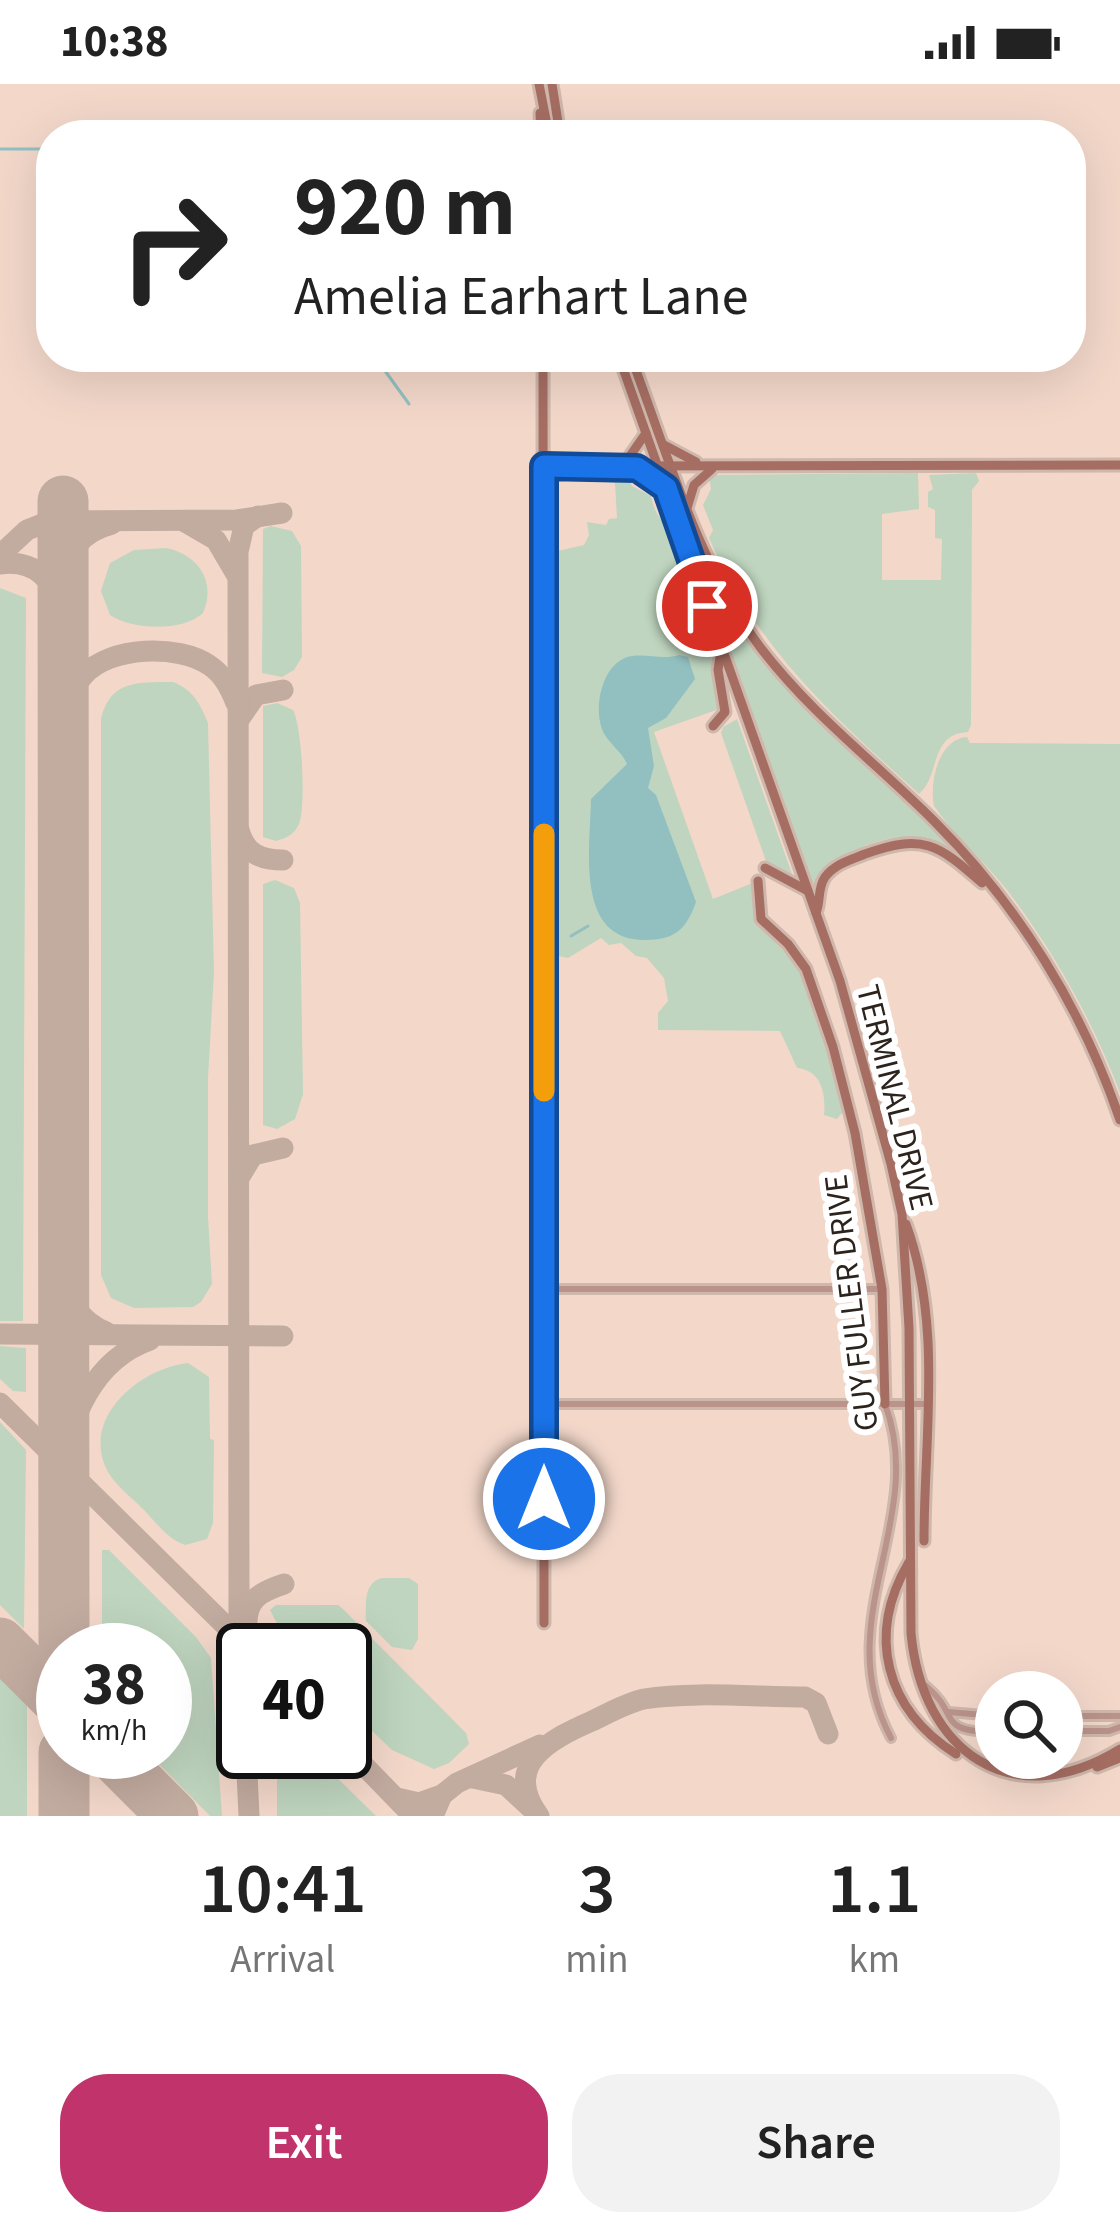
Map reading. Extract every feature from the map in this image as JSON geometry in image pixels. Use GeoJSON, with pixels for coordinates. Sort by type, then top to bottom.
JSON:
{"type":"FeatureCollection","features":[{"type":"Feature","properties":{"kind":"main road"},"geometry":{"type":"LineString","coordinates":[[538,84],[543,120]]}},
{"type":"Feature","properties":{"kind":"main road"},"geometry":{"type":"LineString","coordinates":[[553,84],[557,120]]}},
{"type":"Feature","properties":{"kind":"main road"},"geometry":{"type":"LineString","coordinates":[[543,372],[544,1623]]}},
{"type":"Feature","properties":{"kind":"main road","name":"TERMINAL DRIVE"},"geometry":{"type":"LineString","coordinates":[[624,372],[816,913],[871,1081],[902,1214],[911,1404],[911,1560],[895,1587],[888,1620],[886,1656],[896,1691],[929,1734],[984,1770],[1024,1780],[1062,1779],[1120,1758]]}},
{"type":"Feature","properties":{"kind":"main road"},"geometry":{"type":"LineString","coordinates":[[637,372],[687,508],[727,596],[776,668],[830,728],[933,820],[1004,902],[1053,972],[1120,1120]]}},
{"type":"Feature","properties":{"kind":"main road"},"geometry":{"type":"LineString","coordinates":[[625,463],[646,433]]}},
{"type":"Feature","properties":{"kind":"main road"},"geometry":{"type":"LineString","coordinates":[[664,444],[696,462]]}},
{"type":"Feature","properties":{"kind":"main road"},"geometry":{"type":"LineString","coordinates":[[544,466],[658,465]]}},
{"type":"Feature","properties":{"kind":"main road"},"geometry":{"type":"LineString","coordinates":[[672,465],[784,466]]}},
{"type":"Feature","properties":{"kind":"main road"},"geometry":{"type":"LineString","coordinates":[[599,466],[1120,465]]}},
{"type":"Feature","properties":{"kind":"main road"},"geometry":{"type":"LineString","coordinates":[[637,468],[666,488]]}},
{"type":"Feature","properties":{"kind":"main road"},"geometry":{"type":"LineString","coordinates":[[687,508],[694,484],[715,468]]}},
{"type":"Feature","properties":{"kind":"main road"},"geometry":{"type":"LineString","coordinates":[[713,725],[725,712],[718,670],[722,645]]}},
{"type":"Feature","properties":{"kind":"main road"},"geometry":{"type":"LineString","coordinates":[[816,913],[820,886],[835,867],[897,843],[918,842],[948,853],[1004,902]]}},
{"type":"Feature","properties":{"kind":"main road"},"geometry":{"type":"LineString","coordinates":[[765,868],[808,891]]}},
{"type":"Feature","properties":{"kind":"main road","name":"GUY FULLER DRIVE"},"geometry":{"type":"LineString","coordinates":[[758,881],[758,913],[806,969],[833,1047],[860,1157],[882,1289],[885,1404]]}},
{"type":"Feature","properties":{"kind":"main road"},"geometry":{"type":"LineString","coordinates":[[902,1214],[924,1302],[929,1404],[924,1540]]}},
{"type":"Feature","properties":{"kind":"main road"},"geometry":{"type":"LineString","coordinates":[[911,1507],[924,1507]]}},
{"type":"Feature","properties":{"kind":"main road"},"geometry":{"type":"LineString","coordinates":[[911,1560],[911,1633],[919,1680],[953,1746],[980,1764],[1028,1779],[1085,1767],[1120,1749]]}},
{"type":"Feature","properties":{"kind":"street"},"geometry":{"type":"LineString","coordinates":[[544,1288],[882,1289]]}},
{"type":"Feature","properties":{"kind":"street"},"geometry":{"type":"LineString","coordinates":[[544,1404],[929,1404]]}},
{"type":"Feature","properties":{"kind":"street","name":"GUY FULLER DRIVE"},"geometry":{"type":"LineString","coordinates":[[885,1404],[893,1427],[892,1524],[871,1606],[868,1660],[873,1699],[891,1738]]}},
{"type":"Feature","properties":{"kind":"street"},"geometry":{"type":"LineString","coordinates":[[919,1680],[934,1692],[959,1728],[975,1730]]}},
{"type":"Feature","properties":{"kind":"street"},"geometry":{"type":"LineString","coordinates":[[944,1711],[975,1714]]}},
{"type":"Feature","properties":{"kind":"street"},"geometry":{"type":"LineString","coordinates":[[1083,1715],[1120,1716]]}},
{"type":"Feature","properties":{"kind":"street"},"geometry":{"type":"LineString","coordinates":[[1083,1731],[1120,1727]]}},
{"type":"Feature","properties":{"kind":"green space"},"geometry":{"type":"Polygon","coordinates":[[[918,473],[919,509],[882,514],[882,580],[941,580],[942,539],[935,538],[935,510],[928,507],[928,492],[933,489],[929,475],[976,473],[979,481],[972,490],[971,725],[968,732],[956,734],[941,747],[919,794],[827,708],[774,647],[728,578],[709,538],[713,530],[703,505],[713,475],[918,473]]]}},
{"type":"Feature","properties":{"kind":"green space"},"geometry":{"type":"Polygon","coordinates":[[[586,474],[627,475],[632,486],[651,496],[657,513],[669,525],[712,659],[722,708],[654,732],[713,899],[755,882],[755,919],[801,970],[845,1109],[837,1119],[824,1115],[821,1085],[812,1073],[797,1068],[780,1031],[658,1030],[658,1013],[668,1001],[664,978],[647,958],[601,938],[568,958],[558,956],[550,941],[549,553],[584,545],[589,535],[587,522],[606,525],[617,518],[615,483],[587,480],[586,474]]]}},
{"type":"Feature","properties":{"kind":"green space"},"geometry":{"type":"Polygon","coordinates":[[[263,529],[292,531],[301,546],[302,657],[282,677],[262,673],[263,529]]]}},
{"type":"Feature","properties":{"kind":"green space"},"geometry":{"type":"Polygon","coordinates":[[[691,537],[725,602],[790,691],[950,848],[914,837],[872,843],[845,856],[810,887],[691,537]]]}},
{"type":"Feature","properties":{"kind":"green space"},"geometry":{"type":"Polygon","coordinates":[[[166,548],[187,556],[201,571],[207,590],[203,613],[183,623],[157,627],[110,615],[101,591],[110,563],[134,550],[166,548]]]}},
{"type":"Feature","properties":{"kind":"green space"},"geometry":{"type":"Polygon","coordinates":[[[0,588],[26,598],[23,1321],[0,1321],[0,588]]]}},
{"type":"Feature","properties":{"kind":"green space"},"geometry":{"type":"Polygon","coordinates":[[[173,682],[195,698],[208,723],[214,972],[208,1078],[212,1284],[193,1307],[134,1308],[111,1298],[101,1275],[101,719],[119,690],[137,683],[173,682]]]}},
{"type":"Feature","properties":{"kind":"green space"},"geometry":{"type":"Polygon","coordinates":[[[277,703],[293,710],[296,719],[303,785],[299,824],[276,841],[263,837],[263,706],[277,703]]]}},
{"type":"Feature","properties":{"kind":"green space"},"geometry":{"type":"Polygon","coordinates":[[[737,719],[791,878],[767,864],[721,733],[737,719]]]}},
{"type":"Feature","properties":{"kind":"green space"},"geometry":{"type":"Polygon","coordinates":[[[967,737],[970,743],[1120,744],[1120,1093],[1085,1013],[1041,938],[1007,890],[934,806],[938,763],[949,745],[967,737]]]}},
{"type":"Feature","properties":{"kind":"green space"},"geometry":{"type":"Polygon","coordinates":[[[275,880],[294,888],[300,903],[303,1094],[295,1119],[277,1129],[263,1125],[263,884],[275,880]]]}},
{"type":"Feature","properties":{"kind":"green space"},"geometry":{"type":"Polygon","coordinates":[[[0,1346],[26,1348],[26,1392],[13,1391],[0,1379],[0,1346]]]}},
{"type":"Feature","properties":{"kind":"green space"},"geometry":{"type":"Polygon","coordinates":[[[188,1363],[209,1377],[213,1523],[207,1539],[185,1545],[167,1534],[117,1484],[105,1466],[101,1447],[103,1429],[121,1397],[153,1374],[188,1363]]]}},
{"type":"Feature","properties":{"kind":"green space"},"geometry":{"type":"Polygon","coordinates":[[[0,1422],[26,1450],[24,1629],[0,1605],[0,1422]]]}},
{"type":"Feature","properties":{"kind":"green space"},"geometry":{"type":"Polygon","coordinates":[[[102,1550],[109,1550],[182,1623],[102,1623],[102,1550]]]}},
{"type":"Feature","properties":{"kind":"green space"},"geometry":{"type":"Polygon","coordinates":[[[409,1578],[418,1584],[418,1639],[412,1650],[392,1647],[366,1621],[369,1589],[376,1581],[409,1578]]]}},
{"type":"Feature","properties":{"kind":"green space"},"geometry":{"type":"Polygon","coordinates":[[[276,1605],[338,1605],[356,1623],[277,1623],[270,1610],[276,1605]]]}},
{"type":"Feature","properties":{"kind":"green space"},"geometry":{"type":"Polygon","coordinates":[[[192,1633],[211,1658],[222,1816],[210,1816],[174,1779],[192,1779],[192,1633]]]}},
{"type":"Feature","properties":{"kind":"green space"},"geometry":{"type":"Polygon","coordinates":[[[372,1639],[466,1733],[469,1744],[449,1763],[434,1769],[392,1750],[372,1731],[372,1639]]]}},
{"type":"Feature","properties":{"kind":"green space"},"geometry":{"type":"Polygon","coordinates":[[[0,1678],[27,1704],[27,1816],[0,1816],[0,1678]]]}},
{"type":"Feature","properties":{"kind":"green space"},"geometry":{"type":"Polygon","coordinates":[[[277,1779],[338,1779],[376,1816],[277,1816],[277,1779]]]}},
{"type":"Feature","properties":{"kind":"water"},"geometry":{"type":"Polygon","coordinates":[[[688,657],[695,679],[666,718],[648,728],[654,766],[648,788],[656,795],[696,902],[687,922],[673,935],[631,939],[612,930],[599,914],[589,871],[591,799],[627,764],[603,731],[600,694],[608,674],[622,659],[688,657]]]}},
{"type":"Feature","properties":{"kind":"waterway"},"geometry":{"type":"LineString","coordinates":[[0,149],[36,149]]}},
{"type":"Feature","properties":{"kind":"waterway"},"geometry":{"type":"LineString","coordinates":[[386,372],[409,404]]}},
{"type":"Feature","properties":{"kind":"waterway"},"geometry":{"type":"LineString","coordinates":[[571,936],[588,926]]}},
{"type":"Feature","properties":{"kind":"taxiway"},"geometry":{"type":"LineString","coordinates":[[0,555],[27,530],[50,521],[237,520],[282,513]]}},
{"type":"Feature","properties":{"kind":"taxiway"},"geometry":{"type":"LineString","coordinates":[[239,1623],[238,552],[244,526],[258,516]]}},
{"type":"Feature","properties":{"kind":"taxiway"},"geometry":{"type":"LineString","coordinates":[[185,522],[216,540],[236,574]]}},
{"type":"Feature","properties":{"kind":"taxiway"},"geometry":{"type":"LineString","coordinates":[[63,582],[78,544],[112,524]]}},
{"type":"Feature","properties":{"kind":"taxiway"},"geometry":{"type":"LineString","coordinates":[[0,564],[24,565],[42,575],[63,613]]}},
{"type":"Feature","properties":{"kind":"taxiway"},"geometry":{"type":"LineString","coordinates":[[63,746],[73,691],[84,675],[110,658],[145,651],[196,658],[218,673],[236,703]]}},
{"type":"Feature","properties":{"kind":"taxiway"},"geometry":{"type":"LineString","coordinates":[[240,718],[256,695],[283,690]]}},
{"type":"Feature","properties":{"kind":"taxiway"},"geometry":{"type":"LineString","coordinates":[[239,830],[255,854],[283,860]]}},
{"type":"Feature","properties":{"kind":"taxiway"},"geometry":{"type":"LineString","coordinates":[[239,1178],[253,1155],[283,1148]]}},
{"type":"Feature","properties":{"kind":"taxiway"},"geometry":{"type":"LineString","coordinates":[[63,1272],[77,1308],[88,1322],[106,1332]]}},
{"type":"Feature","properties":{"kind":"taxiway"},"geometry":{"type":"LineString","coordinates":[[0,1334],[283,1336]]}},
{"type":"Feature","properties":{"kind":"taxiway"},"geometry":{"type":"LineString","coordinates":[[64,1472],[71,1431],[88,1393],[114,1361],[150,1340]]}},
{"type":"Feature","properties":{"kind":"taxiway"},"geometry":{"type":"LineString","coordinates":[[0,1403],[223,1623]]}},
{"type":"Feature","properties":{"kind":"taxiway"},"geometry":{"type":"LineString","coordinates":[[247,1623],[256,1598],[284,1584]]}},
{"type":"Feature","properties":{"kind":"taxiway"},"geometry":{"type":"LineString","coordinates":[[539,1816],[525,1782],[536,1756],[561,1736],[637,1701],[683,1695],[805,1697],[816,1703],[828,1734]]}},
{"type":"Feature","properties":{"kind":"taxiway"},"geometry":{"type":"LineString","coordinates":[[442,1795],[457,1783],[540,1745]]}},
{"type":"Feature","properties":{"kind":"taxiway"},"geometry":{"type":"LineString","coordinates":[[372,1774],[413,1816]]}},
{"type":"Feature","properties":{"kind":"taxiway"},"geometry":{"type":"LineString","coordinates":[[473,1778],[506,1785],[532,1809]]}},
{"type":"Feature","properties":{"kind":"taxiway"},"geometry":{"type":"LineString","coordinates":[[247,1779],[249,1816]]}},
{"type":"Feature","properties":{"kind":"taxiway"},"geometry":{"type":"LineString","coordinates":[[397,1798],[419,1803],[442,1795],[433,1816]]}},
{"type":"Feature","properties":{"kind":"runway"},"geometry":{"type":"LineString","coordinates":[[63,501],[64,1623]]}},
{"type":"Feature","properties":{"kind":"runway"},"geometry":{"type":"LineString","coordinates":[[0,1643],[36,1679]]}},
{"type":"Feature","properties":{"kind":"runway"},"geometry":{"type":"LineString","coordinates":[[64,1779],[64,1816]]}},
{"type":"Feature","properties":{"kind":"runway"},"geometry":{"type":"LineString","coordinates":[[136,1779],[173,1816]]}},
{"type":"Feature","properties":{"kind":"slow traffic"},"geometry":{"type":"LineString","coordinates":[[544,834],[544,1091]]}},
{"type":"Feature","properties":{"kind":"route"},"geometry":{"type":"LineString","coordinates":[[544,1499],[544,466],[637,468],[666,488],[707,606]]}}]}
